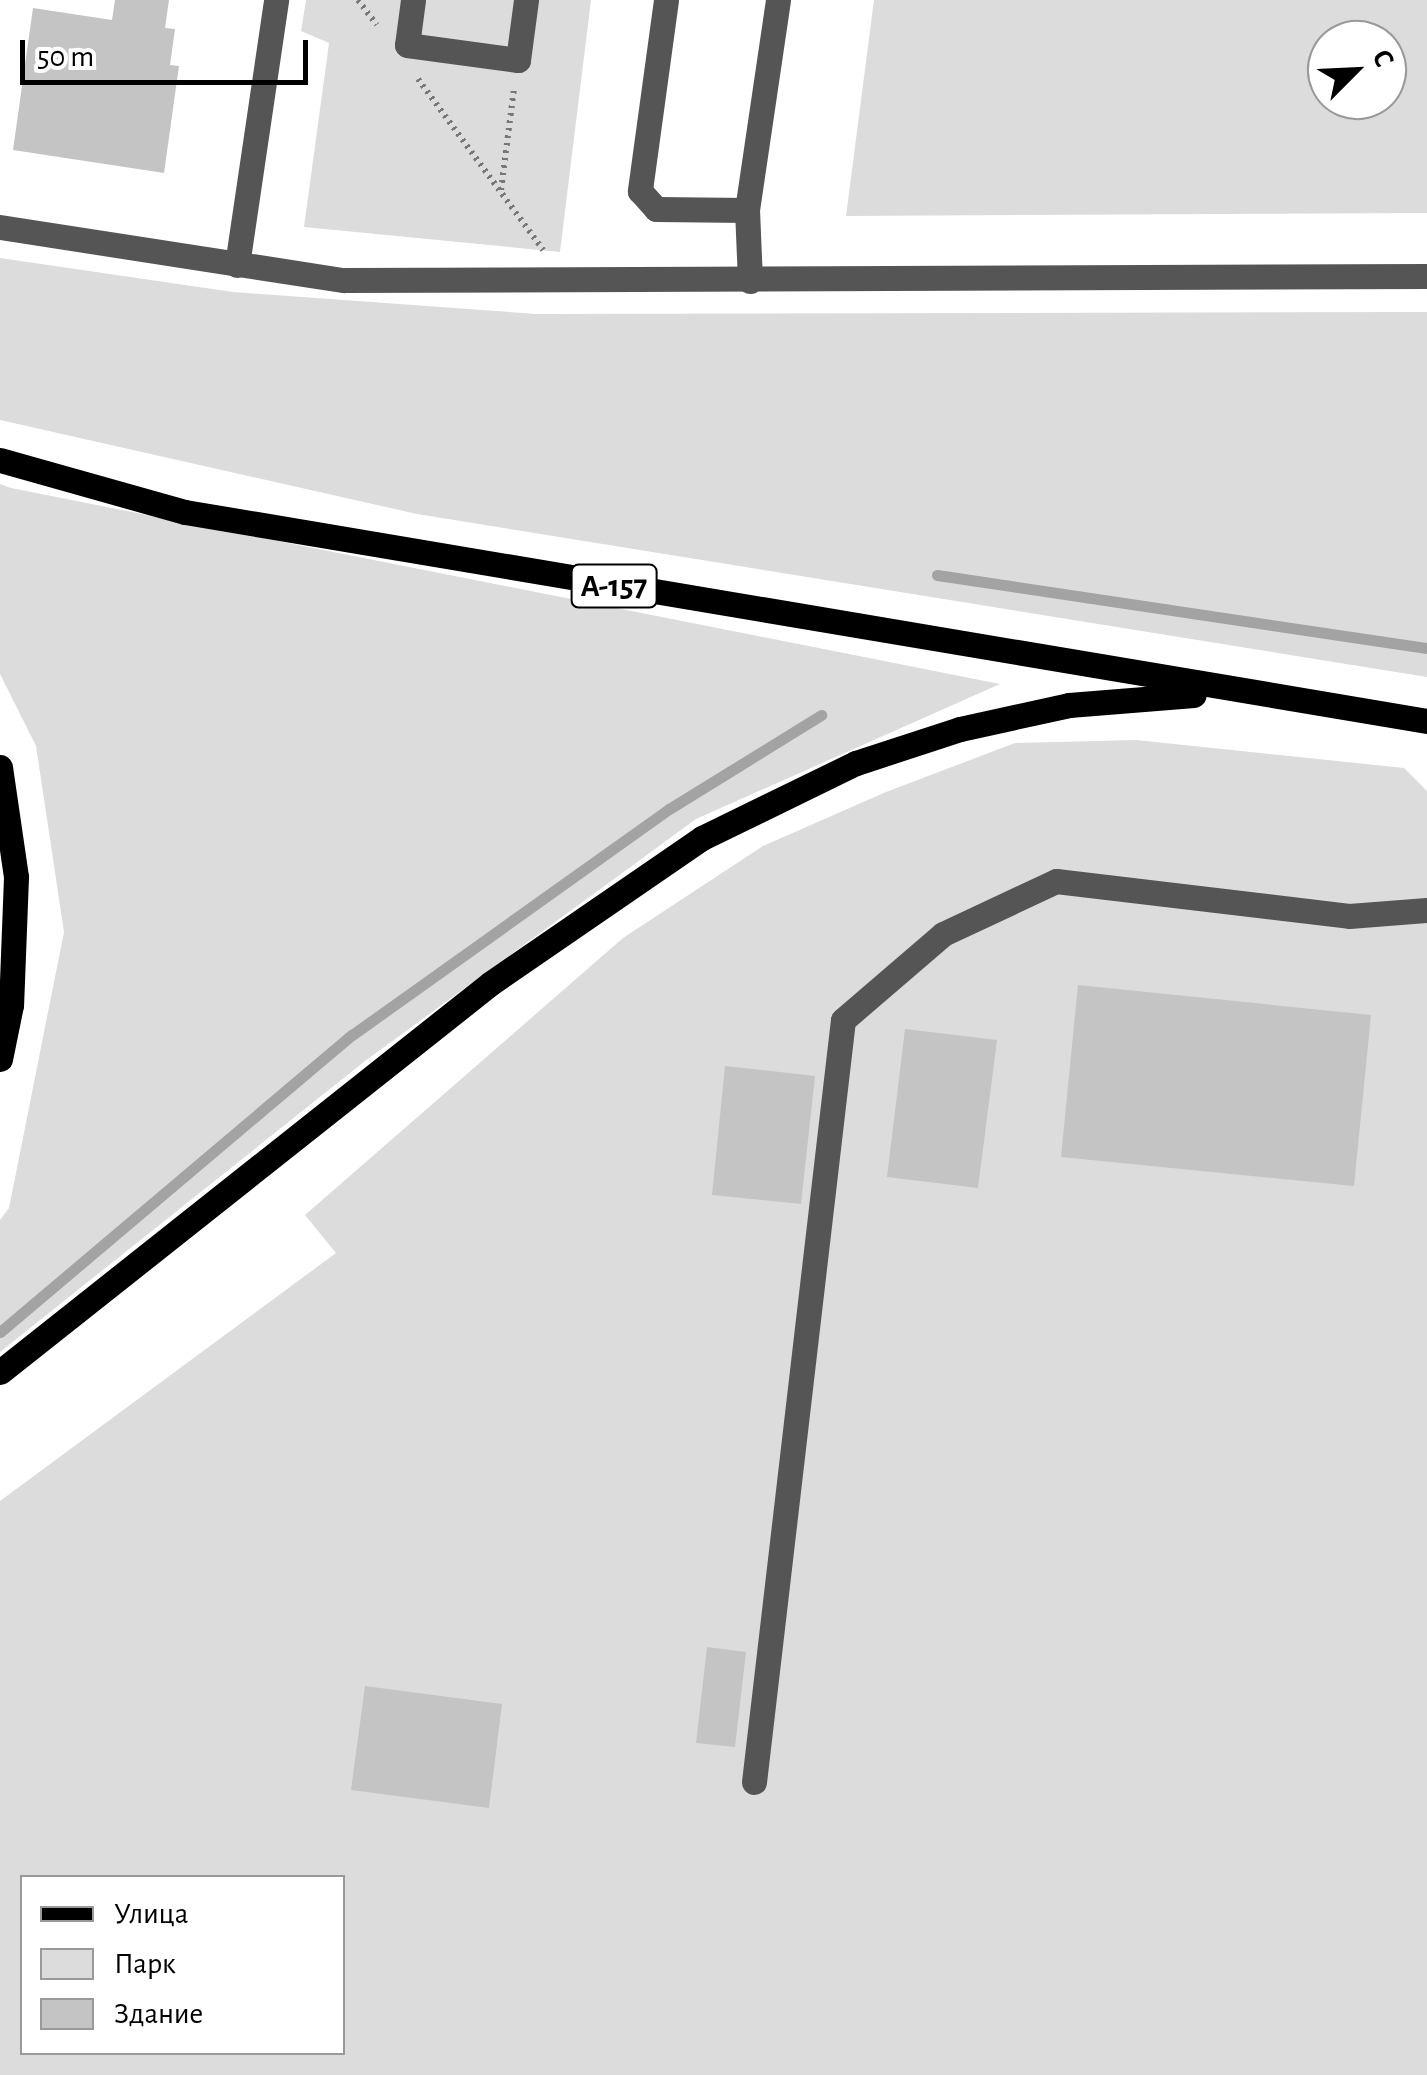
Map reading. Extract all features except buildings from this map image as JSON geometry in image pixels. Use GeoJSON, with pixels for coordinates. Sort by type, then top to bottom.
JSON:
{"type":"FeatureCollection","features":[{"type":"Feature","properties":{"kind":"main road","name":"А-157"},"geometry":{"type":"LineString","coordinates":[[0,460],[185,512],[1232,692],[1427,720]]}},
{"type":"Feature","properties":{"kind":"main road"},"geometry":{"type":"LineString","coordinates":[[0,1372],[491,983],[702,838],[856,763],[960,729],[1069,705],[1232,692]]}},
{"type":"Feature","properties":{"kind":"main road"},"geometry":{"type":"LineString","coordinates":[[0,767],[16,876],[10,1005],[0,1059]]}},
{"type":"Feature","properties":{"kind":"street"},"geometry":{"type":"LineString","coordinates":[[237,264],[276,0]]}},
{"type":"Feature","properties":{"kind":"street"},"geometry":{"type":"LineString","coordinates":[[413,0],[407,46],[518,60],[526,0]]}},
{"type":"Feature","properties":{"kind":"street"},"geometry":{"type":"LineString","coordinates":[[666,0],[640,191],[656,209],[747,210]]}},
{"type":"Feature","properties":{"kind":"street"},"geometry":{"type":"LineString","coordinates":[[750,280],[747,210],[778,0]]}},
{"type":"Feature","properties":{"kind":"street"},"geometry":{"type":"LineString","coordinates":[[0,227],[344,280],[568,284],[1427,276]]}},
{"type":"Feature","properties":{"kind":"street"},"geometry":{"type":"LineString","coordinates":[[754,1782],[844,1020],[943,934],[1056,882],[1349,916],[1427,910]]}},
{"type":"Feature","properties":{"kind":"path"},"geometry":{"type":"LineString","coordinates":[[358,0],[388,40]]}},
{"type":"Feature","properties":{"kind":"path"},"geometry":{"type":"LineString","coordinates":[[501,192],[518,60]]}},
{"type":"Feature","properties":{"kind":"path"},"geometry":{"type":"LineString","coordinates":[[409,67],[568,284]]}},
{"type":"Feature","properties":{"kind":"green space"},"geometry":{"type":"Polygon","coordinates":[[[306,0],[591,0],[560,252],[304,227],[329,43],[301,31],[306,0]]]}},
{"type":"Feature","properties":{"kind":"green space"},"geometry":{"type":"Polygon","coordinates":[[[874,0],[1427,0],[1427,213],[846,216],[874,0]]]}},
{"type":"Feature","properties":{"kind":"green space"},"geometry":{"type":"Polygon","coordinates":[[[0,258],[233,292],[536,314],[1427,312],[1427,677],[417,514],[0,420],[0,258]]]}},
{"type":"Feature","properties":{"kind":"green space"},"geometry":{"type":"Polygon","coordinates":[[[0,484],[1000,684],[696,819],[365,1061],[0,1352],[0,1220],[9,1208],[64,932],[36,746],[0,674],[0,484]]]}},
{"type":"Feature","properties":{"kind":"green space"},"geometry":{"type":"Polygon","coordinates":[[[1136,740],[1404,768],[1427,791],[1427,2075],[0,2075],[0,1501],[336,1253],[305,1215],[623,938],[763,846],[886,792],[1015,743],[1136,740]]]}},
{"type":"Feature","properties":{"kind":"waterway"},"geometry":{"type":"LineString","coordinates":[[937,575],[1427,648]]}},
{"type":"Feature","properties":{"kind":"waterway"},"geometry":{"type":"LineString","coordinates":[[0,1332],[352,1035],[669,809],[821,715]]}}]}
